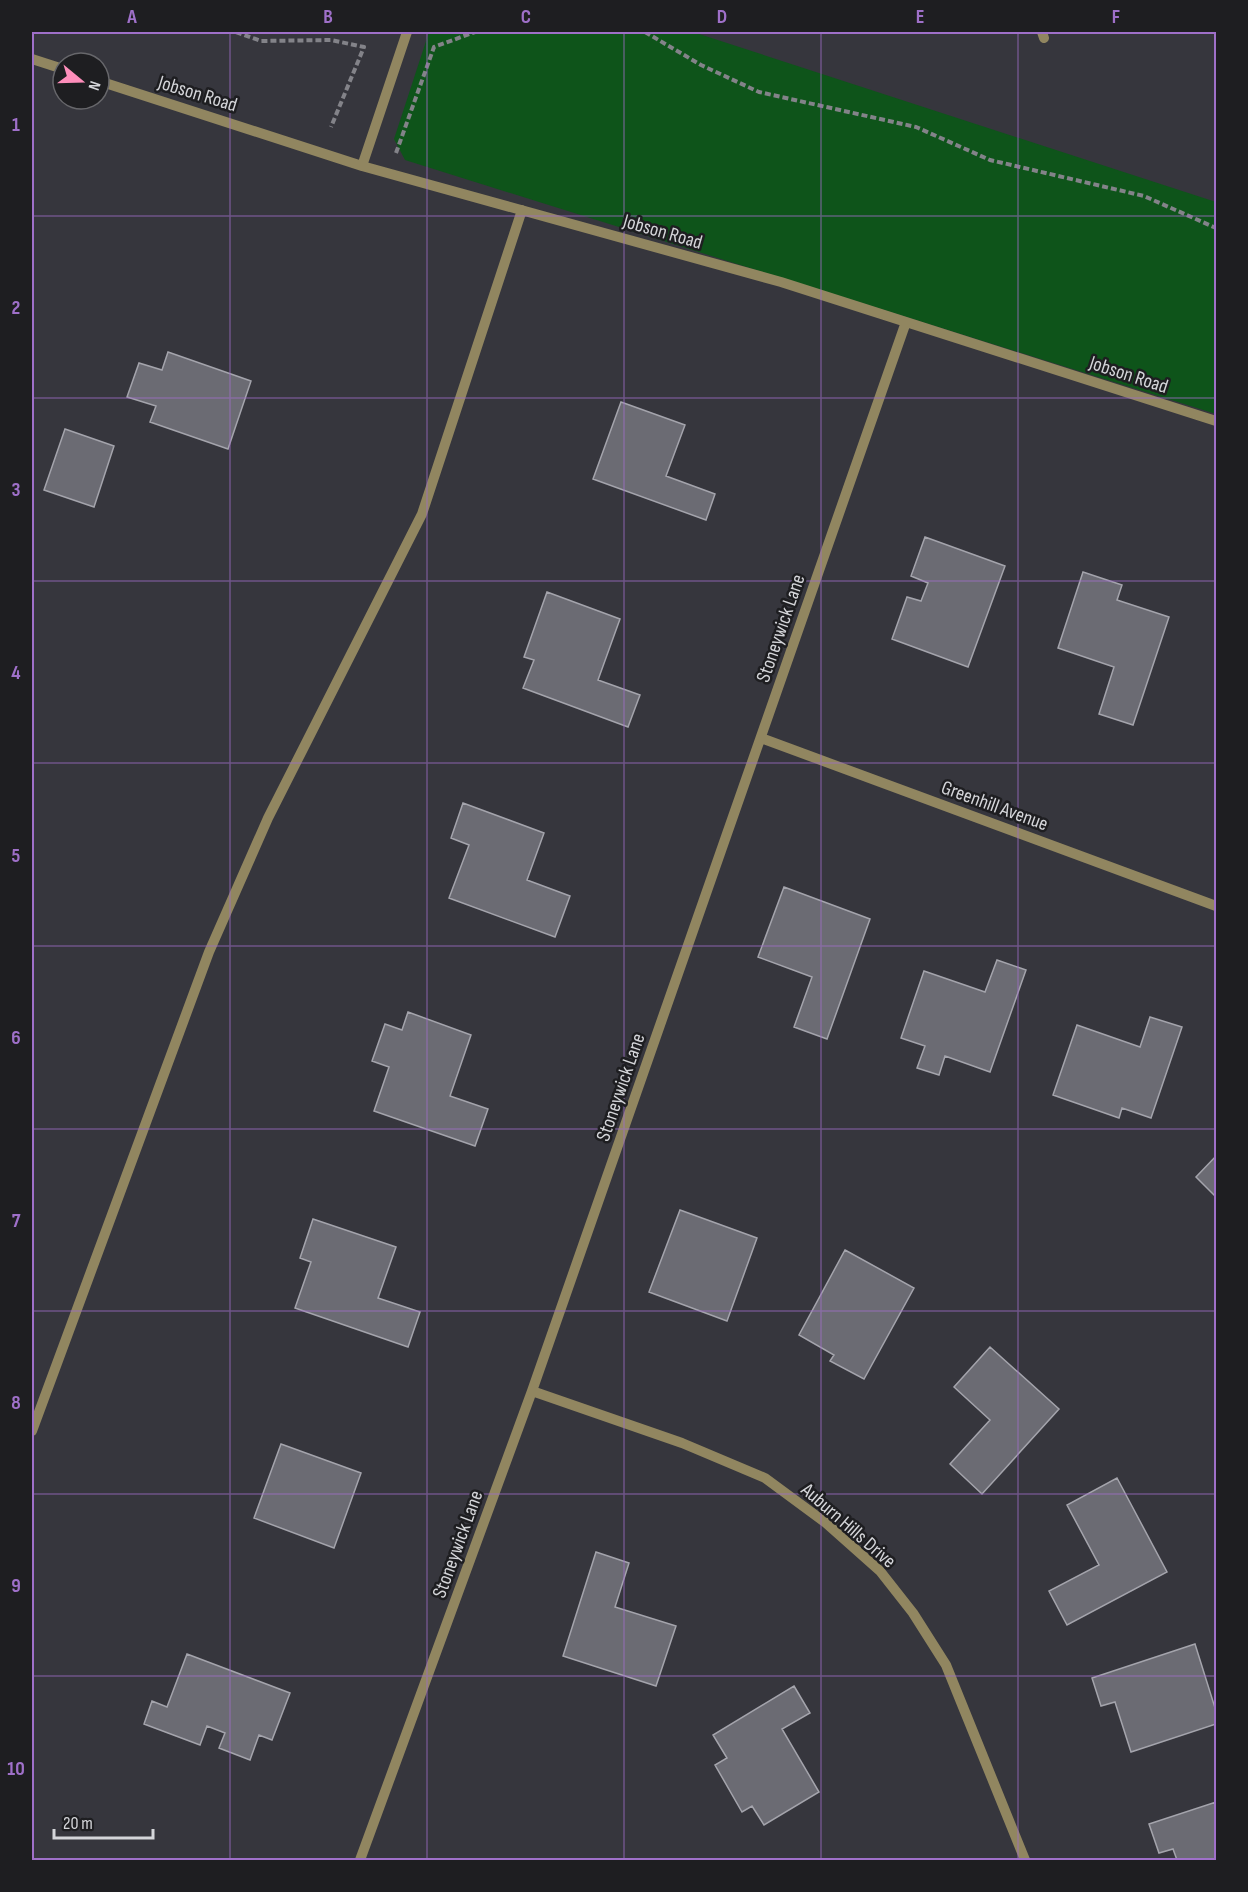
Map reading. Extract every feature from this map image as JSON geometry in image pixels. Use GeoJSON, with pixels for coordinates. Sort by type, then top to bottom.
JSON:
{"type":"FeatureCollection","features":[{"type":"Feature","properties":{"kind":"street"},"geometry":{"type":"LineString","coordinates":[[362,166],[407,32]]}},
{"type":"Feature","properties":{"kind":"street"},"geometry":{"type":"LineString","coordinates":[[32,59],[51,65]]}},
{"type":"Feature","properties":{"kind":"street","name":"Jobson Road"},"geometry":{"type":"LineString","coordinates":[[111,85],[362,166],[781,282],[1216,421]]}},
{"type":"Feature","properties":{"kind":"street"},"geometry":{"type":"LineString","coordinates":[[32,1431],[209,952],[268,818],[422,514],[522,210]]}},
{"type":"Feature","properties":{"kind":"street","name":"Stoneywick Lane"},"geometry":{"type":"LineString","coordinates":[[360,1860],[532,1391],[906,322]]}},
{"type":"Feature","properties":{"kind":"street","name":"Greenhill Avenue"},"geometry":{"type":"LineString","coordinates":[[761,738],[1216,906]]}},
{"type":"Feature","properties":{"kind":"street","name":"Auburn Hills Drive"},"geometry":{"type":"LineString","coordinates":[[532,1391],[682,1443],[765,1478],[826,1523],[880,1571],[913,1613],[946,1665],[1025,1860]]}},
{"type":"Feature","properties":{"kind":"path"},"geometry":{"type":"LineString","coordinates":[[236,32],[261,41],[331,40],[364,47],[331,127]]}},
{"type":"Feature","properties":{"kind":"path"},"geometry":{"type":"LineString","coordinates":[[389,173],[434,47],[475,32]]}},
{"type":"Feature","properties":{"kind":"path"},"geometry":{"type":"LineString","coordinates":[[645,32],[701,65],[759,92],[916,127],[990,160],[1144,196],[1216,228]]}},
{"type":"Feature","properties":{"kind":"green space"},"geometry":{"type":"Polygon","coordinates":[[[429,32],[693,32],[1216,202],[1216,414],[405,160],[394,139],[429,32]]]}},
{"type":"Feature","properties":{"kind":"building"},"geometry":{"type":"Polygon","coordinates":[[[168,352],[251,381],[228,449],[150,422],[156,406],[127,397],[139,363],[162,370],[168,352]]]}},
{"type":"Feature","properties":{"kind":"building"},"geometry":{"type":"Polygon","coordinates":[[[621,402],[685,425],[666,476],[715,494],[706,520],[593,479],[621,402]]]}},
{"type":"Feature","properties":{"kind":"building"},"geometry":{"type":"Polygon","coordinates":[[[65,429],[114,446],[94,507],[44,490],[65,429]]]}},
{"type":"Feature","properties":{"kind":"building"},"geometry":{"type":"Polygon","coordinates":[[[925,537],[1005,566],[968,667],[892,639],[907,597],[921,601],[928,583],[911,576],[925,537]]]}},
{"type":"Feature","properties":{"kind":"building"},"geometry":{"type":"Polygon","coordinates":[[[1083,572],[1122,585],[1117,600],[1169,617],[1133,725],[1099,714],[1114,667],[1058,648],[1083,572]]]}},
{"type":"Feature","properties":{"kind":"building"},"geometry":{"type":"Polygon","coordinates":[[[547,592],[620,619],[598,680],[640,695],[628,727],[523,688],[534,660],[524,657],[547,592]]]}},
{"type":"Feature","properties":{"kind":"building"},"geometry":{"type":"Polygon","coordinates":[[[463,803],[544,833],[527,880],[570,896],[555,937],[449,898],[469,845],[451,838],[463,803]]]}},
{"type":"Feature","properties":{"kind":"building"},"geometry":{"type":"Polygon","coordinates":[[[784,887],[870,919],[827,1039],[794,1027],[812,977],[758,957],[784,887]]]}},
{"type":"Feature","properties":{"kind":"building"},"geometry":{"type":"Polygon","coordinates":[[[997,960],[1026,970],[990,1072],[945,1056],[939,1075],[917,1068],[925,1046],[901,1038],[924,971],[985,992],[997,960]]]}},
{"type":"Feature","properties":{"kind":"building"},"geometry":{"type":"Polygon","coordinates":[[[408,1012],[471,1035],[450,1096],[488,1109],[475,1146],[374,1111],[389,1067],[372,1061],[385,1024],[402,1030],[408,1012]]]}},
{"type":"Feature","properties":{"kind":"building"},"geometry":{"type":"Polygon","coordinates":[[[1150,1017],[1182,1027],[1151,1118],[1122,1108],[1119,1118],[1053,1095],[1077,1025],[1140,1047],[1150,1017]]]}},
{"type":"Feature","properties":{"kind":"building"},"geometry":{"type":"Polygon","coordinates":[[[1216,1156],[1216,1197],[1196,1177],[1216,1156]]]}},
{"type":"Feature","properties":{"kind":"building"},"geometry":{"type":"Polygon","coordinates":[[[680,1210],[757,1238],[727,1321],[649,1292],[680,1210]]]}},
{"type":"Feature","properties":{"kind":"building"},"geometry":{"type":"Polygon","coordinates":[[[313,1219],[396,1247],[378,1298],[420,1312],[408,1347],[295,1308],[311,1262],[300,1258],[313,1219]]]}},
{"type":"Feature","properties":{"kind":"building"},"geometry":{"type":"Polygon","coordinates":[[[845,1250],[914,1288],[864,1379],[830,1361],[834,1355],[799,1335],[845,1250]]]}},
{"type":"Feature","properties":{"kind":"building"},"geometry":{"type":"Polygon","coordinates":[[[990,1347],[1059,1409],[982,1494],[950,1464],[990,1420],[954,1387],[990,1347]]]}},
{"type":"Feature","properties":{"kind":"building"},"geometry":{"type":"Polygon","coordinates":[[[281,1444],[361,1473],[334,1548],[254,1518],[281,1444]]]}},
{"type":"Feature","properties":{"kind":"building"},"geometry":{"type":"Polygon","coordinates":[[[1117,1478],[1167,1572],[1067,1625],[1049,1591],[1099,1565],[1067,1505],[1117,1478]]]}},
{"type":"Feature","properties":{"kind":"building"},"geometry":{"type":"Polygon","coordinates":[[[596,1552],[629,1563],[615,1607],[676,1626],[656,1686],[563,1656],[596,1552]]]}},
{"type":"Feature","properties":{"kind":"building"},"geometry":{"type":"Polygon","coordinates":[[[1195,1644],[1216,1711],[1216,1724],[1131,1752],[1115,1702],[1101,1706],[1092,1678],[1195,1644]]]}},
{"type":"Feature","properties":{"kind":"building"},"geometry":{"type":"Polygon","coordinates":[[[187,1654],[290,1693],[272,1740],[259,1735],[250,1760],[219,1748],[225,1733],[207,1726],[200,1745],[144,1724],[152,1701],[167,1707],[187,1654]]]}},
{"type":"Feature","properties":{"kind":"building"},"geometry":{"type":"Polygon","coordinates":[[[794,1686],[810,1713],[782,1729],[819,1792],[764,1825],[752,1806],[742,1812],[715,1765],[727,1758],[713,1735],[794,1686]]]}},
{"type":"Feature","properties":{"kind":"building"},"geometry":{"type":"Polygon","coordinates":[[[1216,1802],[1216,1860],[1177,1860],[1173,1849],[1159,1853],[1149,1824],[1216,1802]]]}}]}
